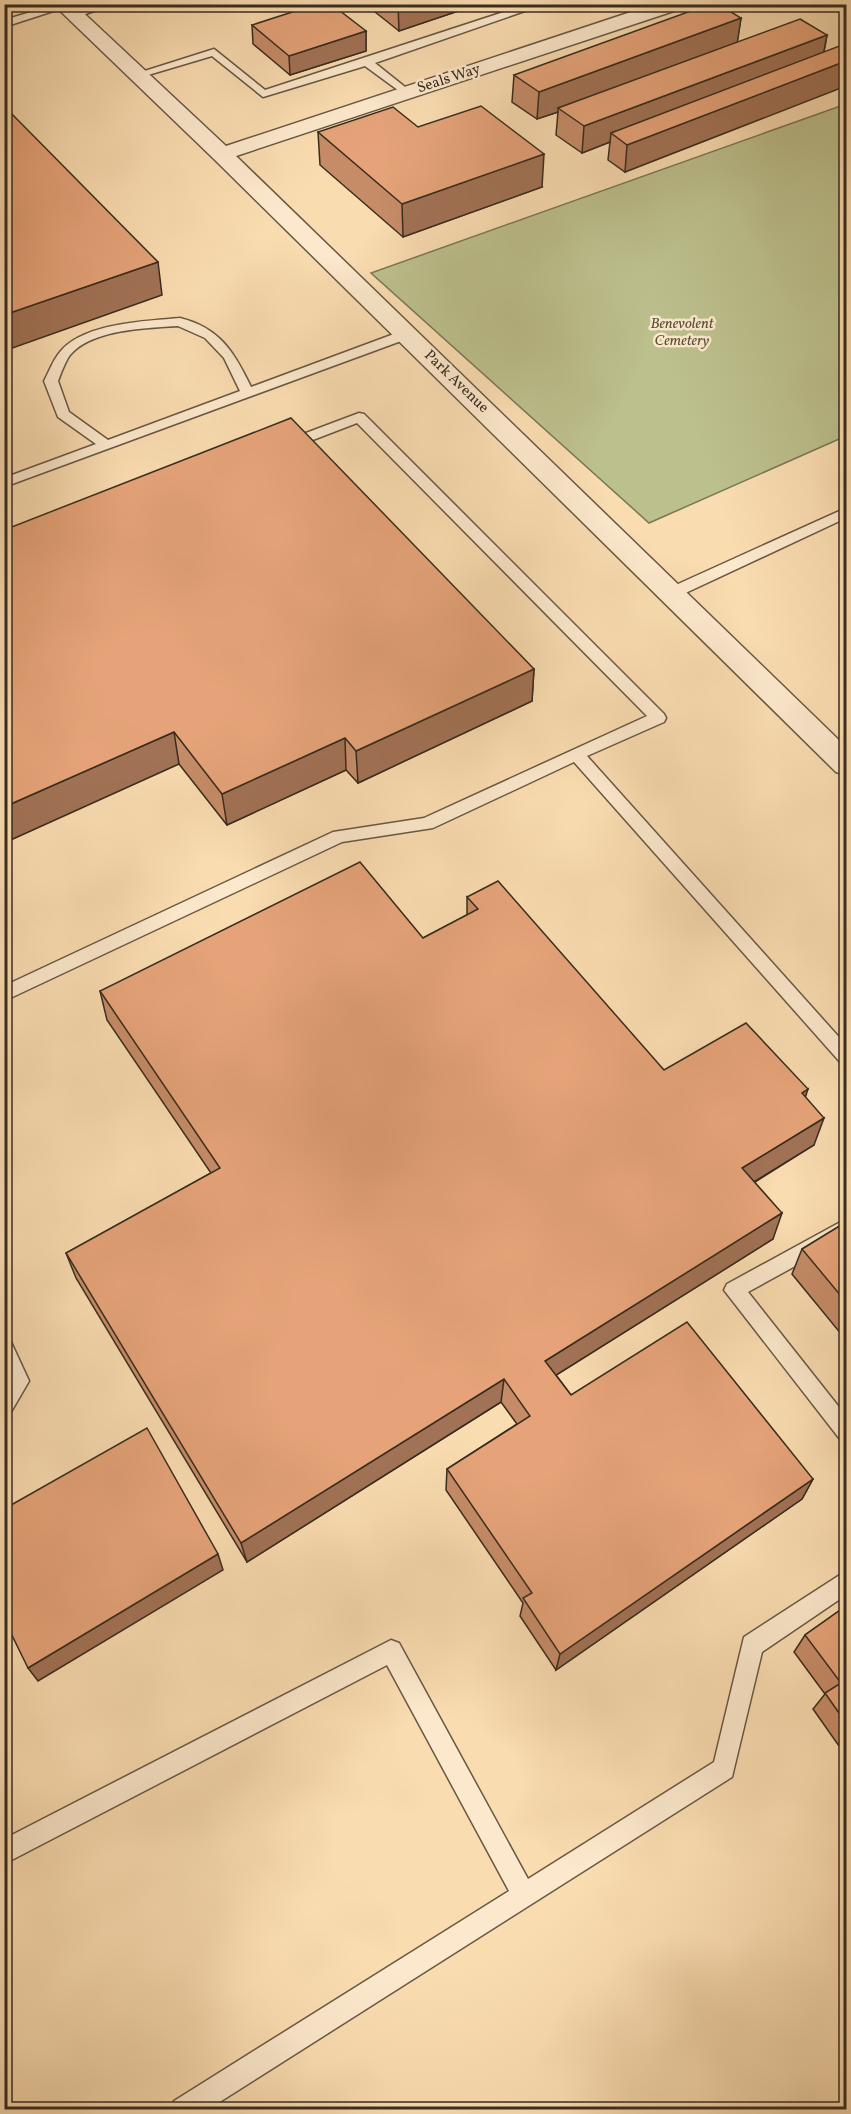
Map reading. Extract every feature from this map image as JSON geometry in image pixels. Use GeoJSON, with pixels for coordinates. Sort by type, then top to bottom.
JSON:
{"type":"FeatureCollection","features":[{"type":"Feature","properties":{"kind":"street","name":"Seals Way"},"geometry":{"type":"LineString","coordinates":[[222,154],[676,4]]}},
{"type":"Feature","properties":{"kind":"street","name":"Park Avenue"},"geometry":{"type":"LineString","coordinates":[[67,8],[222,154],[846,764]]}},
{"type":"Feature","properties":{"kind":"lane"},"geometry":{"type":"LineString","coordinates":[[4,24],[67,8],[109,4]]}},
{"type":"Feature","properties":{"kind":"lane"},"geometry":{"type":"LineString","coordinates":[[138,75],[214,52],[263,94],[540,4]]}},
{"type":"Feature","properties":{"kind":"lane"},"geometry":{"type":"LineString","coordinates":[[367,62],[406,93]]}},
{"type":"Feature","properties":{"kind":"lane"},"geometry":{"type":"LineString","coordinates":[[106,444],[63,414],[51,381],[65,353],[84,340],[124,326],[180,322],[210,335],[230,357],[247,393]]}},
{"type":"Feature","properties":{"kind":"lane"},"geometry":{"type":"LineString","coordinates":[[4,483],[406,334]]}},
{"type":"Feature","properties":{"kind":"lane"},"geometry":{"type":"LineString","coordinates":[[4,993],[339,836],[427,824],[657,718],[359,417],[270,452]]}},
{"type":"Feature","properties":{"kind":"lane"},"geometry":{"type":"LineString","coordinates":[[672,593],[845,515]]}},
{"type":"Feature","properties":{"kind":"lane"},"geometry":{"type":"LineString","coordinates":[[576,754],[846,1057]]}},
{"type":"Feature","properties":{"kind":"lane"},"geometry":{"type":"LineString","coordinates":[[846,1228],[734,1290],[846,1431]]}},
{"type":"Feature","properties":{"kind":"lane"},"geometry":{"type":"LineString","coordinates":[[4,1349],[19,1381],[4,1405]]}},
{"type":"Feature","properties":{"kind":"lane"},"geometry":{"type":"LineString","coordinates":[[183,2109],[724,1769],[752,1645],[846,1582]]}},
{"type":"Feature","properties":{"kind":"lane"},"geometry":{"type":"LineString","coordinates":[[4,1852],[391,1651],[524,1895]]}},
{"type":"Feature","properties":{"kind":"green space","name":"Benevolent Cemetery"},"geometry":{"type":"Polygon","coordinates":[[[846,104],[846,436],[649,523],[371,273],[846,104]]]}},
{"type":"Feature","properties":{"kind":"building"},"geometry":{"type":"Polygon","coordinates":[[[317,4],[331,4],[366,31],[289,56],[252,25],[317,4]]]}},
{"type":"Feature","properties":{"kind":"building"},"geometry":{"type":"Polygon","coordinates":[[[710,4],[718,4],[741,18],[539,92],[514,75],[710,4]]]}},
{"type":"Feature","properties":{"kind":"building"},"geometry":{"type":"Polygon","coordinates":[[[800,19],[827,35],[584,126],[558,108],[800,19]]]}},
{"type":"Feature","properties":{"kind":"building"},"geometry":{"type":"Polygon","coordinates":[[[842,45],[846,48],[846,61],[627,145],[611,133],[842,45]]]}},
{"type":"Feature","properties":{"kind":"building"},"geometry":{"type":"Polygon","coordinates":[[[4,106],[158,262],[4,315],[4,106]]]}},
{"type":"Feature","properties":{"kind":"building"},"geometry":{"type":"Polygon","coordinates":[[[481,106],[544,154],[402,204],[318,132],[393,107],[418,127],[481,106]]]}},
{"type":"Feature","properties":{"kind":"building"},"geometry":{"type":"Polygon","coordinates":[[[291,418],[534,669],[356,751],[345,738],[222,794],[174,732],[4,807],[4,530],[291,418]]]}},
{"type":"Feature","properties":{"kind":"building"},"geometry":{"type":"Polygon","coordinates":[[[360,862],[423,938],[478,909],[467,897],[498,881],[664,1070],[746,1023],[808,1089],[802,1093],[824,1118],[742,1168],[782,1213],[545,1361],[571,1395],[687,1322],[813,1479],[560,1654],[523,1598],[532,1593],[447,1469],[530,1416],[504,1379],[241,1543],[66,1253],[220,1168],[100,991],[360,862]]]}},
{"type":"Feature","properties":{"kind":"building"},"geometry":{"type":"Polygon","coordinates":[[[846,1222],[846,1302],[802,1249],[846,1222]]]}},
{"type":"Feature","properties":{"kind":"building"},"geometry":{"type":"Polygon","coordinates":[[[147,1428],[218,1554],[28,1668],[4,1619],[4,1509],[147,1428]]]}},
{"type":"Feature","properties":{"kind":"building"},"geometry":{"type":"Polygon","coordinates":[[[846,1606],[846,1723],[825,1693],[841,1683],[805,1635],[846,1606]]]}}]}
